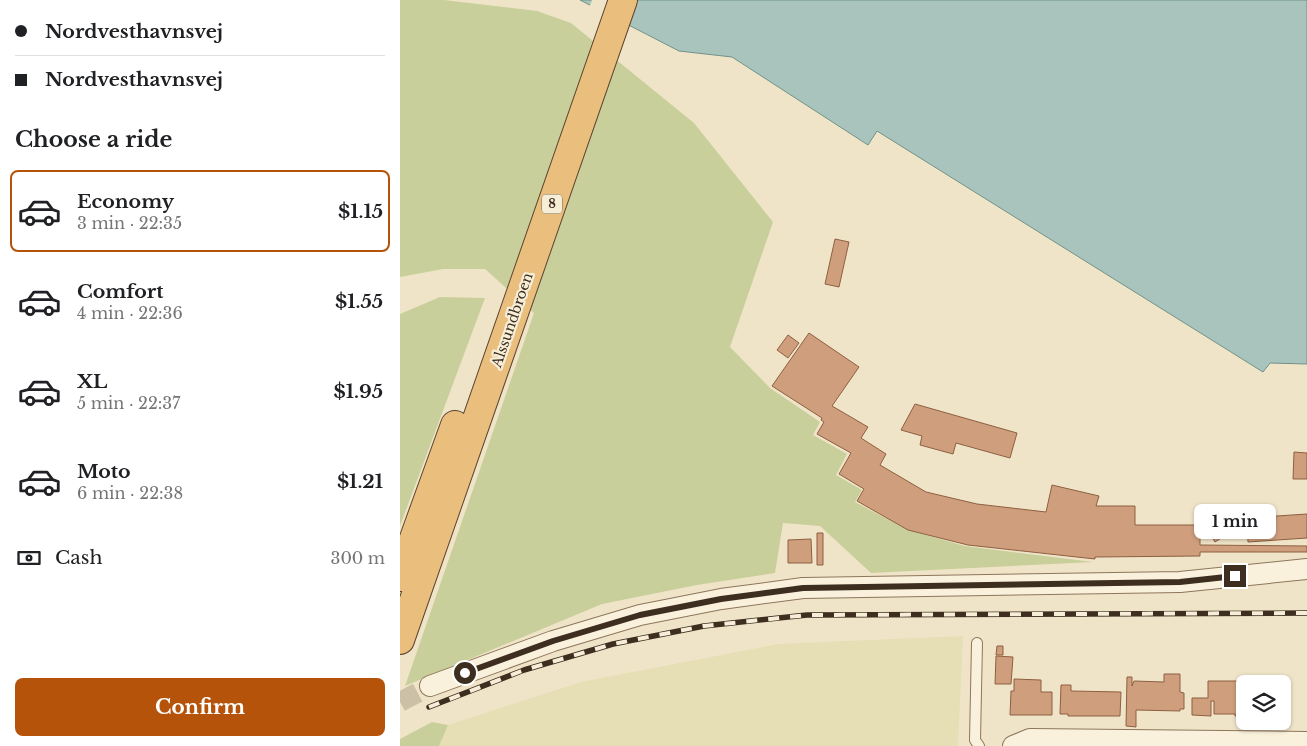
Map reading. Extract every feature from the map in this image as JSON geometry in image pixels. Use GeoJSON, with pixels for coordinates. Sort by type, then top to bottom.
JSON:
{"type":"FeatureCollection","features":[{"type":"Feature","properties":{"kind":"highway","name":"Alssundbroen"},"geometry":{"type":"LineString","coordinates":[[400,640],[472,405],[603,0]]}},
{"type":"Feature","properties":{"kind":"highway","name":"Alssundbroen"},"geometry":{"type":"LineString","coordinates":[[400,577],[472,405],[623,0]]}},
{"type":"Feature","properties":{"kind":"street"},"geometry":{"type":"LineString","coordinates":[[430,686],[553,641],[640,615],[721,599],[794,589],[1180,582],[1307,569]]}},
{"type":"Feature","properties":{"kind":"street"},"geometry":{"type":"LineString","coordinates":[[1013,746],[1030,739],[1307,742]]}},
{"type":"Feature","properties":{"kind":"lane"},"geometry":{"type":"LineString","coordinates":[[977,643],[975,740],[979,746]]}},
{"type":"Feature","properties":{"kind":"shaded area"},"geometry":{"type":"Polygon","coordinates":[[[963,636],[958,746],[439,746],[448,725],[581,682],[778,644],[963,636]]]}},
{"type":"Feature","properties":{"kind":"green space"},"geometry":{"type":"Polygon","coordinates":[[[400,0],[444,0],[537,11],[571,23],[694,123],[773,222],[730,347],[770,388],[820,422],[813,435],[847,454],[836,475],[862,490],[855,502],[908,530],[965,546],[1093,562],[871,573],[820,526],[783,523],[775,573],[697,585],[602,604],[405,686],[534,313],[485,269],[443,269],[400,277],[400,0]]]}},
{"type":"Feature","properties":{"kind":"green space"},"geometry":{"type":"Polygon","coordinates":[[[440,297],[485,298],[400,526],[400,314],[440,297]]]}},
{"type":"Feature","properties":{"kind":"green space"},"geometry":{"type":"Polygon","coordinates":[[[432,722],[448,725],[439,746],[400,746],[400,739],[432,722]]]}},
{"type":"Feature","properties":{"kind":"water"},"geometry":{"type":"Polygon","coordinates":[[[580,0],[1307,0],[1307,364],[1270,363],[1263,372],[877,131],[868,145],[732,57],[679,51],[580,0]]]}},
{"type":"Feature","properties":{"kind":"pier"},"geometry":{"type":"Polygon","coordinates":[[[592,0],[635,0],[626,26],[589,8],[592,0]]]}},
{"type":"Feature","properties":{"kind":"building"},"geometry":{"type":"Polygon","coordinates":[[[835,239],[849,242],[839,287],[825,284],[835,239]]]}},
{"type":"Feature","properties":{"kind":"building"},"geometry":{"type":"Polygon","coordinates":[[[809,333],[859,367],[832,406],[868,427],[861,438],[886,454],[880,465],[926,492],[977,504],[1046,512],[1052,485],[1099,496],[1096,506],[1135,506],[1135,525],[1200,525],[1200,545],[1307,546],[1307,552],[1200,552],[1200,556],[1095,557],[1095,559],[968,545],[908,530],[857,501],[864,489],[839,474],[851,453],[817,434],[824,422],[821,420],[822,418],[772,386],[809,333]]]}},
{"type":"Feature","properties":{"kind":"building"},"geometry":{"type":"Polygon","coordinates":[[[788,335],[799,343],[788,358],[777,350],[788,335]]]}},
{"type":"Feature","properties":{"kind":"building"},"geometry":{"type":"Polygon","coordinates":[[[915,404],[1017,433],[1010,458],[956,443],[953,454],[920,445],[922,436],[901,430],[915,404]]]}},
{"type":"Feature","properties":{"kind":"building"},"geometry":{"type":"Polygon","coordinates":[[[1294,452],[1307,453],[1307,479],[1293,479],[1294,452]]]}},
{"type":"Feature","properties":{"kind":"building"},"geometry":{"type":"Polygon","coordinates":[[[1224,508],[1237,528],[1215,542],[1203,521],[1224,508]]]}},
{"type":"Feature","properties":{"kind":"building"},"geometry":{"type":"Polygon","coordinates":[[[1307,514],[1307,538],[1248,542],[1247,518],[1307,514]]]}},
{"type":"Feature","properties":{"kind":"building"},"geometry":{"type":"Polygon","coordinates":[[[817,533],[823,533],[823,565],[817,565],[817,533]]]}},
{"type":"Feature","properties":{"kind":"building"},"geometry":{"type":"Polygon","coordinates":[[[811,539],[812,563],[788,563],[788,540],[811,539]]]}},
{"type":"Feature","properties":{"kind":"building"},"geometry":{"type":"Polygon","coordinates":[[[997,646],[1003,646],[1003,655],[996,655],[997,646]]]}},
{"type":"Feature","properties":{"kind":"building"},"geometry":{"type":"Polygon","coordinates":[[[996,656],[1013,657],[1011,684],[995,684],[996,656]]]}},
{"type":"Feature","properties":{"kind":"building"},"geometry":{"type":"Polygon","coordinates":[[[1164,674],[1180,674],[1180,692],[1184,693],[1184,709],[1180,709],[1180,711],[1136,710],[1136,727],[1126,726],[1127,677],[1132,677],[1132,686],[1134,681],[1164,682],[1164,674]]]}},
{"type":"Feature","properties":{"kind":"building"},"geometry":{"type":"Polygon","coordinates":[[[1014,679],[1041,680],[1041,692],[1052,692],[1052,715],[1010,715],[1011,691],[1014,691],[1014,679]]]}},
{"type":"Feature","properties":{"kind":"building"},"geometry":{"type":"Polygon","coordinates":[[[1208,681],[1236,681],[1236,716],[1235,714],[1214,714],[1214,701],[1211,701],[1211,716],[1192,715],[1192,698],[1208,698],[1208,681]]]}},
{"type":"Feature","properties":{"kind":"building"},"geometry":{"type":"Polygon","coordinates":[[[1061,685],[1071,685],[1071,691],[1121,692],[1120,716],[1068,716],[1068,714],[1060,714],[1061,685]]]}},
{"type":"Feature","properties":{"kind":"tunnel"},"geometry":{"type":"LineString","coordinates":[[400,702],[430,686]]}},
{"type":"Feature","properties":{"kind":"railway"},"geometry":{"type":"LineString","coordinates":[[429,707],[524,670],[613,644],[704,626],[807,615],[1307,613]]}},
{"type":"Feature","properties":{"kind":"route"},"geometry":{"type":"LineString","coordinates":[[465,673],[553,641],[640,615],[721,599],[803,588],[1180,582],[1235,576]]}}]}
